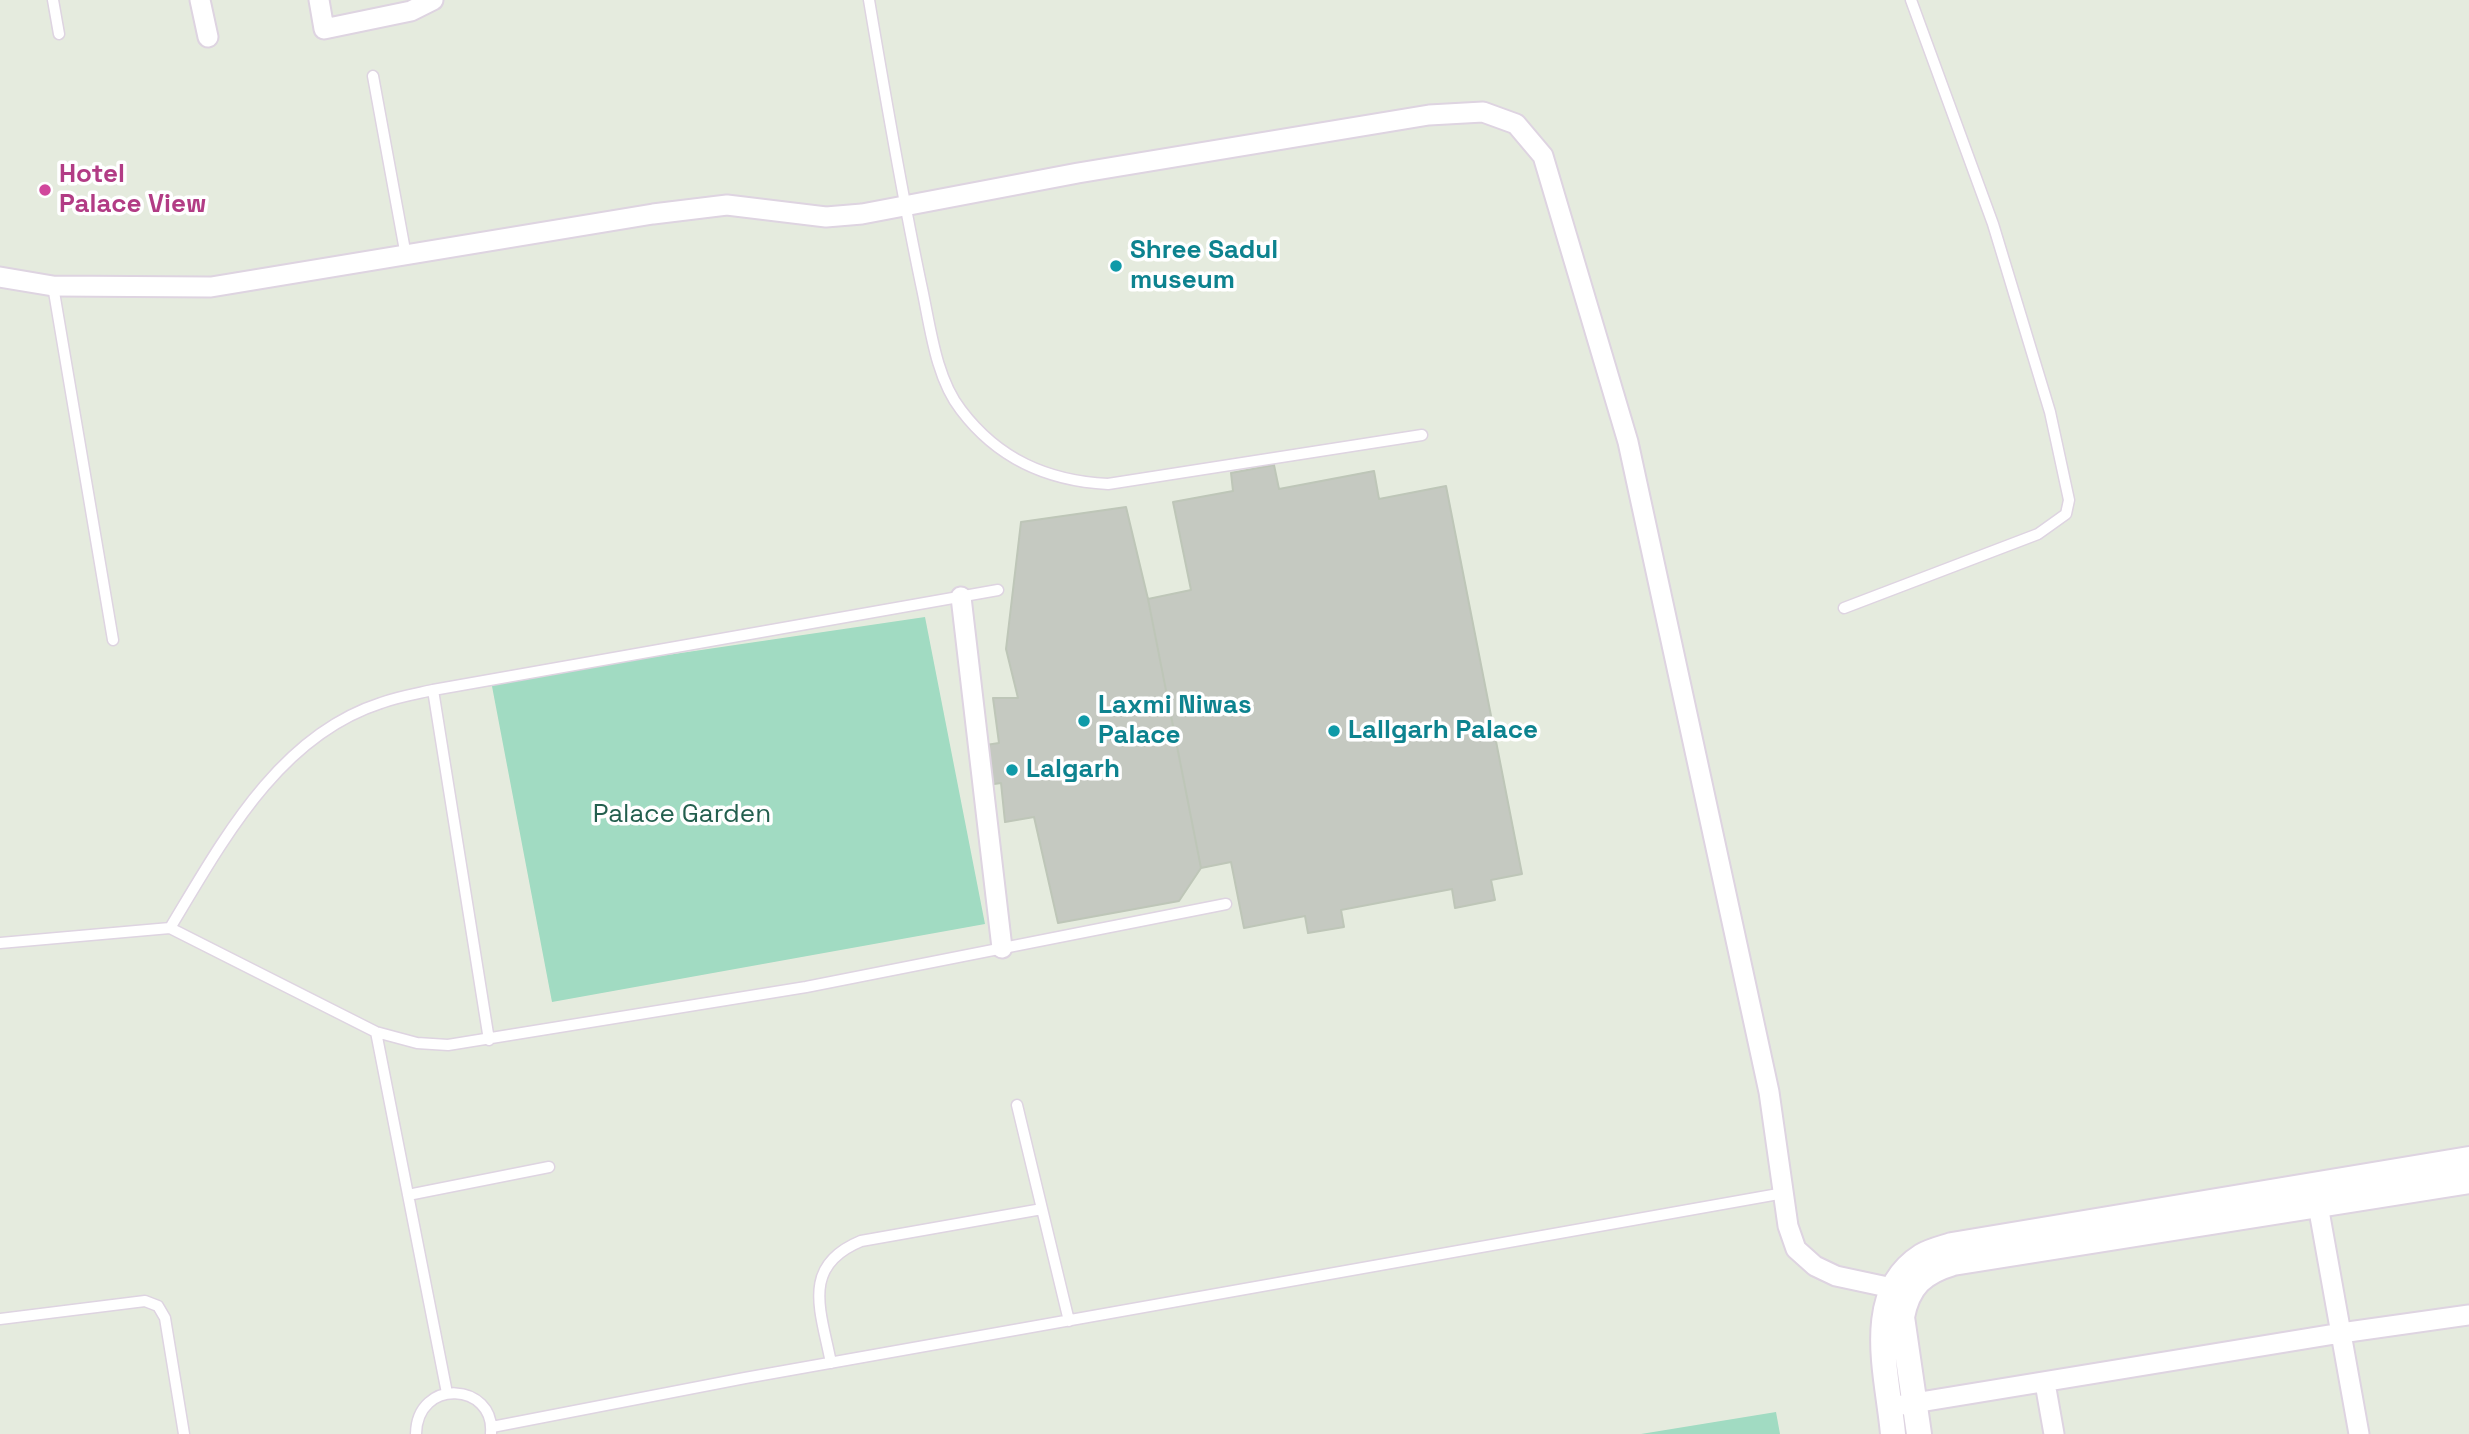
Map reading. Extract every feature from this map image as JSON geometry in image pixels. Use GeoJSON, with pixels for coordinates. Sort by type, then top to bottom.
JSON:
{"type":"FeatureCollection","features":[{"type":"Feature","properties":{"kind":"street"},"geometry":{"type":"LineString","coordinates":[[201,0],[208,37]]}},
{"type":"Feature","properties":{"kind":"street"},"geometry":{"type":"LineString","coordinates":[[319,0],[324,29],[411,11],[433,0]]}},
{"type":"Feature","properties":{"kind":"street"},"geometry":{"type":"LineString","coordinates":[[0,277],[54,286],[211,287],[653,214],[727,205],[826,217],[1429,116],[1483,112],[1516,124],[1543,156],[1558,196],[1628,442],[1769,1092],[1788,1226],[1796,1249],[1815,1266],[1836,1276],[1892,1289]]}},
{"type":"Feature","properties":{"kind":"street"},"geometry":{"type":"LineString","coordinates":[[961,597],[1002,948]]}},
{"type":"Feature","properties":{"kind":"street"},"geometry":{"type":"LineString","coordinates":[[1893,1434],[1902,1405],[1902,1317],[1905,1298],[1930,1270],[1953,1262],[2316,1194],[2469,1159]]}},
{"type":"Feature","properties":{"kind":"street"},"geometry":{"type":"LineString","coordinates":[[1919,1434],[1902,1405],[1884,1313],[1892,1289],[1905,1270],[1923,1255],[1952,1245],[2316,1194],[2469,1181]]}},
{"type":"Feature","properties":{"kind":"street"},"geometry":{"type":"LineString","coordinates":[[2316,1194],[2359,1434]]}},
{"type":"Feature","properties":{"kind":"street"},"geometry":{"type":"LineString","coordinates":[[1902,1405],[2341,1333],[2469,1315]]}},
{"type":"Feature","properties":{"kind":"street"},"geometry":{"type":"LineString","coordinates":[[2045,1383],[2054,1434]]}},
{"type":"Feature","properties":{"kind":"lane"},"geometry":{"type":"LineString","coordinates":[[53,0],[59,34]]}},
{"type":"Feature","properties":{"kind":"lane"},"geometry":{"type":"LineString","coordinates":[[869,0],[905,205],[933,341],[948,387],[960,409],[986,438],[1014,460],[1048,475],[1075,482],[1108,484],[1422,435]]}},
{"type":"Feature","properties":{"kind":"lane"},"geometry":{"type":"LineString","coordinates":[[1844,608],[2038,534],[2066,514],[2069,500],[2050,412],[1993,224],[1911,0]]}},
{"type":"Feature","properties":{"kind":"lane"},"geometry":{"type":"LineString","coordinates":[[373,76],[406,256]]}},
{"type":"Feature","properties":{"kind":"lane"},"geometry":{"type":"LineString","coordinates":[[54,286],[113,640]]}},
{"type":"Feature","properties":{"kind":"lane"},"geometry":{"type":"LineString","coordinates":[[170,928],[227,833],[260,791],[296,754],[338,722],[380,703],[433,690],[998,590]]}},
{"type":"Feature","properties":{"kind":"lane"},"geometry":{"type":"LineString","coordinates":[[433,690],[489,1040]]}},
{"type":"Feature","properties":{"kind":"lane"},"geometry":{"type":"LineString","coordinates":[[0,943],[170,928],[376,1032],[417,1043],[448,1045],[806,987],[1226,904]]}},
{"type":"Feature","properties":{"kind":"lane"},"geometry":{"type":"LineString","coordinates":[[376,1032],[447,1393]]}},
{"type":"Feature","properties":{"kind":"lane"},"geometry":{"type":"LineString","coordinates":[[1017,1105],[1069,1321]]}},
{"type":"Feature","properties":{"kind":"lane"},"geometry":{"type":"LineString","coordinates":[[408,1195],[549,1167]]}},
{"type":"Feature","properties":{"kind":"lane"},"geometry":{"type":"LineString","coordinates":[[416,1434],[420,1413],[427,1404],[447,1393],[470,1396],[481,1404],[491,1431],[831,1363],[1784,1193]]}},
{"type":"Feature","properties":{"kind":"lane"},"geometry":{"type":"LineString","coordinates":[[831,1363],[819,1299],[821,1278],[828,1261],[842,1249],[861,1241],[1042,1209]]}},
{"type":"Feature","properties":{"kind":"lane"},"geometry":{"type":"LineString","coordinates":[[0,1319],[145,1301],[158,1306],[165,1318],[184,1434]]}},
{"type":"Feature","properties":{"kind":"green space","name":"Palace Garden"},"geometry":{"type":"Polygon","coordinates":[[[925,617],[985,924],[552,1002],[491,681],[925,617]]]}},
{"type":"Feature","properties":{"kind":"green space"},"geometry":{"type":"Polygon","coordinates":[[[1776,1412],[1780,1434],[1641,1434],[1776,1412]]]}},
{"type":"Feature","properties":{"kind":"building","name":"Lallgarh Palace"},"geometry":{"type":"Polygon","coordinates":[[[1274,465],[1279,489],[1374,471],[1379,499],[1446,486],[1522,874],[1491,880],[1495,900],[1455,908],[1452,889],[1341,910],[1344,927],[1308,933],[1305,916],[1244,928],[1231,862],[1201,868],[1148,599],[1191,590],[1173,502],[1233,491],[1231,473],[1274,465]]]}},
{"type":"Feature","properties":{"kind":"building","name":"Laxmi Niwas Palace"},"geometry":{"type":"Polygon","coordinates":[[[1126,507],[1148,599],[1201,868],[1179,901],[1058,923],[1034,817],[1005,822],[1001,783],[980,786],[973,747],[999,743],[993,698],[1018,698],[1006,649],[1021,522],[1126,507]]]}},
{"type":"Feature","properties":{"kind":"place","name":"Hotel Palace View"},"geometry":{"type":"Point","coordinates":[45,190]}},
{"type":"Feature","properties":{"kind":"place","name":"Shree Sadul museum"},"geometry":{"type":"Point","coordinates":[1116,266]}},
{"type":"Feature","properties":{"kind":"place","name":"Laxmi Niwas Palace"},"geometry":{"type":"Point","coordinates":[1084,721]}},
{"type":"Feature","properties":{"kind":"place","name":"Lallgarh Palace"},"geometry":{"type":"Point","coordinates":[1334,731]}},
{"type":"Feature","properties":{"kind":"place","name":"Lalgarh"},"geometry":{"type":"Point","coordinates":[1012,770]}}]}
